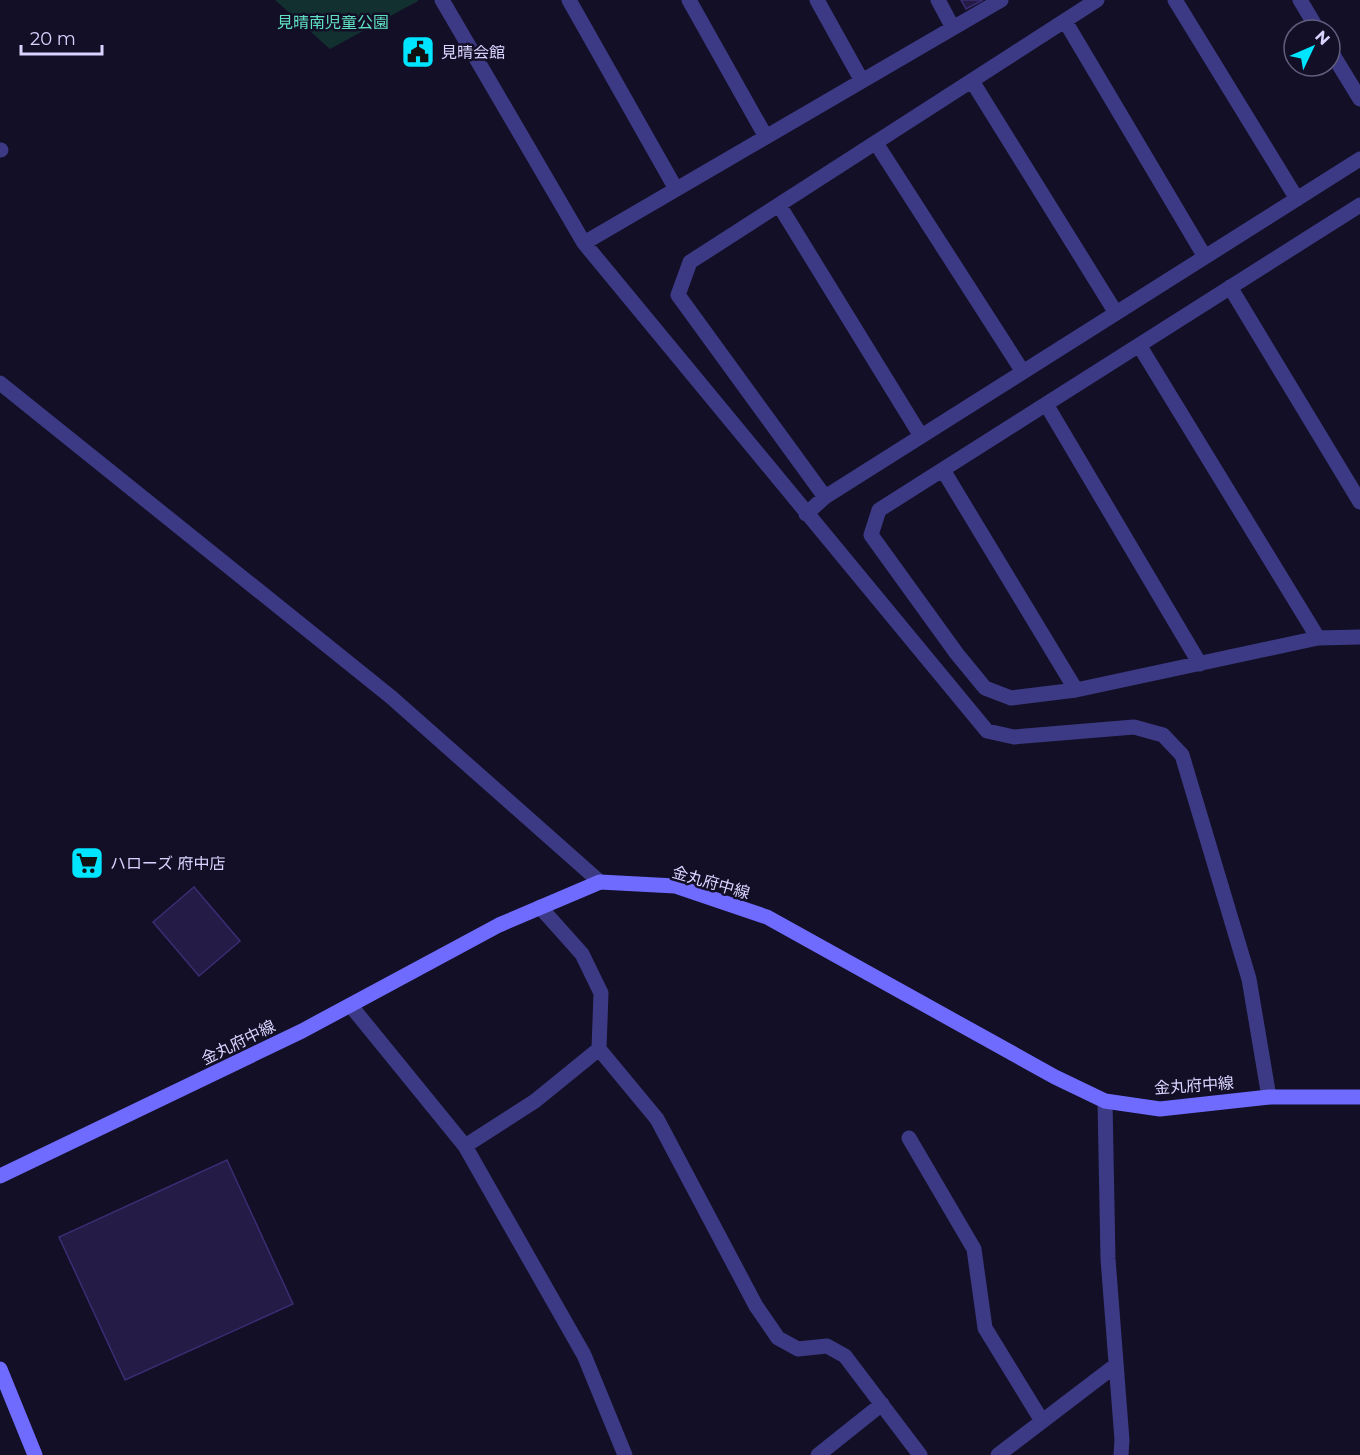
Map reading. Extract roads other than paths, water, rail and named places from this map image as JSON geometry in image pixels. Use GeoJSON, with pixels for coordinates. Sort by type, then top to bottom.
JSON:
{"type":"FeatureCollection","features":[{"type":"Feature","properties":{"kind":"main road","name":"金丸府中線"},"geometry":{"type":"LineString","coordinates":[[0,1176],[302,1031],[499,925],[600,882],[675,886],[767,917],[1055,1077],[1106,1101],[1160,1108],[1269,1097],[1360,1097]]}},
{"type":"Feature","properties":{"kind":"main road"},"geometry":{"type":"LineString","coordinates":[[0,1369],[35,1455]]}},
{"type":"Feature","properties":{"kind":"street"},"geometry":{"type":"LineString","coordinates":[[442,0],[584,243],[987,731],[1014,737],[1134,728],[1163,735],[1182,755],[1249,979],[1269,1097]]}},
{"type":"Feature","properties":{"kind":"street"},"geometry":{"type":"LineString","coordinates":[[569,0],[676,189]]}},
{"type":"Feature","properties":{"kind":"street"},"geometry":{"type":"LineString","coordinates":[[689,0],[766,137]]}},
{"type":"Feature","properties":{"kind":"street"},"geometry":{"type":"LineString","coordinates":[[817,0],[862,81]]}},
{"type":"Feature","properties":{"kind":"street"},"geometry":{"type":"LineString","coordinates":[[938,0],[953,28]]}},
{"type":"Feature","properties":{"kind":"street"},"geometry":{"type":"LineString","coordinates":[[584,243],[1001,0]]}},
{"type":"Feature","properties":{"kind":"street"},"geometry":{"type":"LineString","coordinates":[[825,497],[678,295],[690,262],[1097,0]]}},
{"type":"Feature","properties":{"kind":"street"},"geometry":{"type":"LineString","coordinates":[[1175,0],[1297,199]]}},
{"type":"Feature","properties":{"kind":"street"},"geometry":{"type":"LineString","coordinates":[[1300,0],[1311,18]]}},
{"type":"Feature","properties":{"kind":"street"},"geometry":{"type":"LineString","coordinates":[[1065,21],[1205,257]]}},
{"type":"Feature","properties":{"kind":"street"},"geometry":{"type":"LineString","coordinates":[[1342,70],[1360,99]]}},
{"type":"Feature","properties":{"kind":"street"},"geometry":{"type":"LineString","coordinates":[[972,81],[1116,313]]}},
{"type":"Feature","properties":{"kind":"street"},"geometry":{"type":"LineString","coordinates":[[876,143],[1023,372]]}},
{"type":"Feature","properties":{"kind":"street"},"geometry":{"type":"LineString","coordinates":[[807,514],[825,497],[1360,159]]}},
{"type":"Feature","properties":{"kind":"street"},"geometry":{"type":"LineString","coordinates":[[1360,205],[879,510],[872,535],[957,654],[985,688],[1011,698],[1076,690],[1318,638],[1360,637]]}},
{"type":"Feature","properties":{"kind":"street"},"geometry":{"type":"LineString","coordinates":[[779,206],[921,436]]}},
{"type":"Feature","properties":{"kind":"street"},"geometry":{"type":"LineString","coordinates":[[1230,287],[1360,502]]}},
{"type":"Feature","properties":{"kind":"street"},"geometry":{"type":"LineString","coordinates":[[1139,345],[1318,638]]}},
{"type":"Feature","properties":{"kind":"street"},"geometry":{"type":"LineString","coordinates":[[0,383],[391,697],[600,882]]}},
{"type":"Feature","properties":{"kind":"street"},"geometry":{"type":"LineString","coordinates":[[1046,404],[1200,664]]}},
{"type":"Feature","properties":{"kind":"street"},"geometry":{"type":"LineString","coordinates":[[943,470],[1076,690]]}},
{"type":"Feature","properties":{"kind":"street"},"geometry":{"type":"LineString","coordinates":[[937,673],[957,654]]}},
{"type":"Feature","properties":{"kind":"street"},"geometry":{"type":"LineString","coordinates":[[540,907],[582,954],[602,993],[599,1049],[657,1119],[756,1306],[778,1338],[798,1349],[827,1346],[845,1356],[920,1455]]}},
{"type":"Feature","properties":{"kind":"street"},"geometry":{"type":"LineString","coordinates":[[351,1006],[465,1146],[584,1355],[625,1455]]}},
{"type":"Feature","properties":{"kind":"street"},"geometry":{"type":"LineString","coordinates":[[465,1146],[535,1101],[599,1049]]}},
{"type":"Feature","properties":{"kind":"street"},"geometry":{"type":"LineString","coordinates":[[1106,1101],[1108,1259],[1122,1440],[1121,1455]]}},
{"type":"Feature","properties":{"kind":"street"},"geometry":{"type":"LineString","coordinates":[[909,1138],[974,1249],[985,1328],[1042,1421]]}},
{"type":"Feature","properties":{"kind":"street"},"geometry":{"type":"LineString","coordinates":[[998,1455],[1116,1365]]}},
{"type":"Feature","properties":{"kind":"street"},"geometry":{"type":"LineString","coordinates":[[818,1455],[882,1404]]}},
{"type":"Feature","properties":{"kind":"place","name":"見晴会館"},"geometry":{"type":"Point","coordinates":[418,52]}},
{"type":"Feature","properties":{"kind":"place","name":"ハローズ 府中店"},"geometry":{"type":"Point","coordinates":[87,863]}},
{"type":"Feature","properties":{"kind":"park label","name":"見晴南児童公園"},"geometry":{"type":"Point","coordinates":[333,22]}}]}
